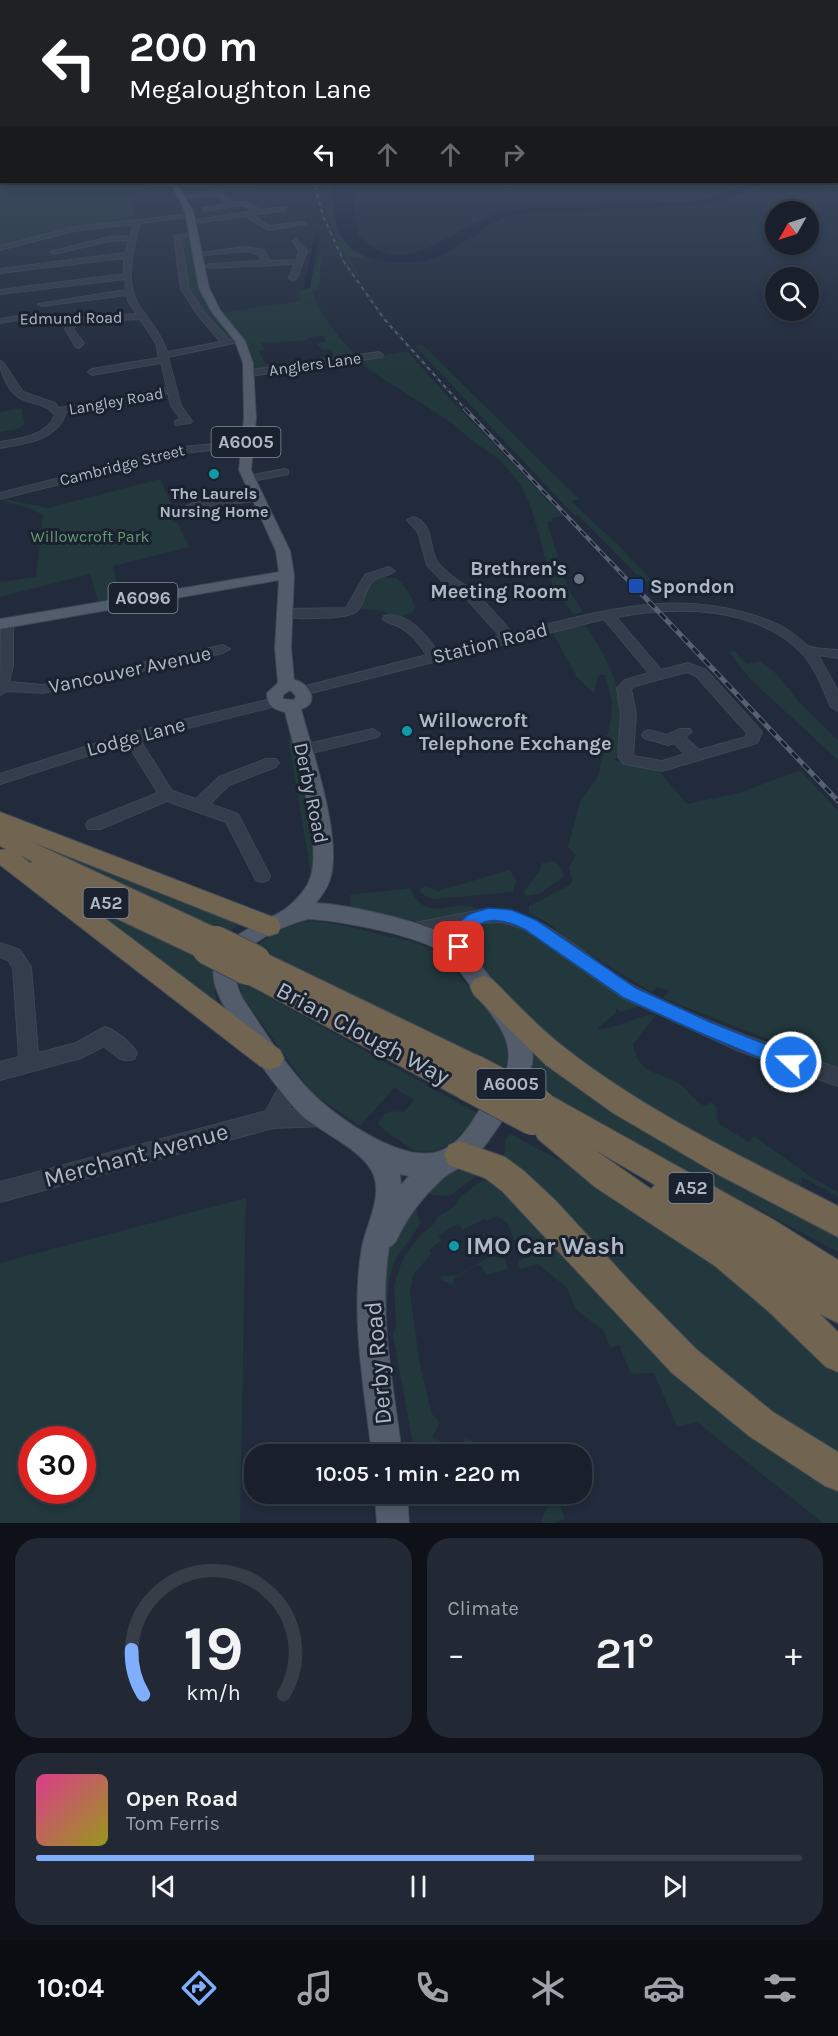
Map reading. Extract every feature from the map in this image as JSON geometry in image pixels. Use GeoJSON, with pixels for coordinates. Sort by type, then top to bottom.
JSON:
{"type":"FeatureCollection","features":[{"type":"Feature","properties":{"kind":"highway"},"geometry":{"type":"LineString","coordinates":[[0,820],[279,921]]}},
{"type":"Feature","properties":{"kind":"highway"},"geometry":{"type":"LineString","coordinates":[[2,849],[270,1058]]}},
{"type":"Feature","properties":{"kind":"highway","name":"Brian Clough Way"},"geometry":{"type":"LineString","coordinates":[[2,849],[252,965],[471,1078],[540,1118],[838,1307]]}},
{"type":"Feature","properties":{"kind":"highway"},"geometry":{"type":"LineString","coordinates":[[483,987],[549,1051],[611,1096],[696,1147],[838,1222]]}},
{"type":"Feature","properties":{"kind":"highway"},"geometry":{"type":"LineString","coordinates":[[540,1118],[606,1177],[726,1255],[780,1299],[838,1355]]}},
{"type":"Feature","properties":{"kind":"highway","name":"Brian Clough Way"},"geometry":{"type":"LineString","coordinates":[[540,1118],[763,1231],[838,1279]]}},
{"type":"Feature","properties":{"kind":"highway"},"geometry":{"type":"LineString","coordinates":[[450,1159],[494,1167],[513,1181],[545,1212],[630,1307],[684,1361],[760,1424],[838,1473]]}},
{"type":"Feature","properties":{"kind":"highway"},"geometry":{"type":"LineString","coordinates":[[763,1231],[838,1265]]}},
{"type":"Feature","properties":{"kind":"main road","name":"A6005"},"geometry":{"type":"LineString","coordinates":[[193,231],[196,254],[208,298],[233,342],[246,353],[250,373],[250,418],[245,466],[248,479],[283,551],[286,575],[284,648],[286,685]]}},
{"type":"Feature","properties":{"kind":"main road","name":"A6096"},"geometry":{"type":"LineString","coordinates":[[4,623],[286,575]]}},
{"type":"Feature","properties":{"kind":"main road"},"geometry":{"type":"LineString","coordinates":[[286,685],[296,685],[303,691],[303,700],[283,704],[275,693],[286,685]]}},
{"type":"Feature","properties":{"kind":"main road","name":"Derby Road"},"geometry":{"type":"LineString","coordinates":[[283,704],[303,750],[321,836],[323,863],[321,880],[324,895],[334,912]]}},
{"type":"Feature","properties":{"kind":"main road","name":"A6005"},"geometry":{"type":"LineString","coordinates":[[321,880],[304,904],[241,944],[230,955],[224,970],[226,984],[231,997],[290,1086],[324,1118],[368,1148]]}},
{"type":"Feature","properties":{"kind":"main road"},"geometry":{"type":"LineString","coordinates":[[279,921],[308,911],[334,912]]}},
{"type":"Feature","properties":{"kind":"main road","name":"A6005"},"geometry":{"type":"LineString","coordinates":[[334,912],[411,930],[444,942],[463,959],[511,1024],[517,1036],[521,1049],[520,1066],[515,1079],[471,1143],[450,1159]]}},
{"type":"Feature","properties":{"kind":"main road"},"geometry":{"type":"LineString","coordinates":[[368,1148],[394,1161],[429,1167],[450,1159]]}},
{"type":"Feature","properties":{"kind":"main road","name":"Derby Road"},"geometry":{"type":"LineString","coordinates":[[368,1148],[385,1169],[388,1180],[373,1270],[372,1310],[386,1444]]}},
{"type":"Feature","properties":{"kind":"main road","name":"Derby Road"},"geometry":{"type":"LineString","coordinates":[[373,1270],[383,1240],[400,1206],[421,1181],[450,1159]]}},
{"type":"Feature","properties":{"kind":"main road"},"geometry":{"type":"LineString","coordinates":[[392,1504],[393,1523]]}},
{"type":"Feature","properties":{"kind":"street"},"geometry":{"type":"LineString","coordinates":[[0,248],[66,231]]}},
{"type":"Feature","properties":{"kind":"street"},"geometry":{"type":"LineString","coordinates":[[135,231],[128,255],[128,276],[132,301],[160,343],[176,406],[187,421],[178,423]]}},
{"type":"Feature","properties":{"kind":"street"},"geometry":{"type":"LineString","coordinates":[[183,231],[177,236],[185,289],[200,312],[233,342]]}},
{"type":"Feature","properties":{"kind":"street"},"geometry":{"type":"LineString","coordinates":[[54,252],[109,239],[133,238]]}},
{"type":"Feature","properties":{"kind":"street"},"geometry":{"type":"LineString","coordinates":[[283,275],[293,277],[300,262],[302,249],[300,241],[287,242]]}},
{"type":"Feature","properties":{"kind":"street"},"geometry":{"type":"LineString","coordinates":[[196,254],[248,245],[261,252],[266,263]]}},
{"type":"Feature","properties":{"kind":"street"},"geometry":{"type":"LineString","coordinates":[[0,271],[128,255]]}},
{"type":"Feature","properties":{"kind":"street"},"geometry":{"type":"LineString","coordinates":[[209,267],[300,262]]}},
{"type":"Feature","properties":{"kind":"street"},"geometry":{"type":"LineString","coordinates":[[0,292],[128,276]]}},
{"type":"Feature","properties":{"kind":"street"},"geometry":{"type":"LineString","coordinates":[[42,304],[130,292]]}},
{"type":"Feature","properties":{"kind":"street","name":"Edmund Road"},"geometry":{"type":"LineString","coordinates":[[0,321],[29,316],[76,320],[142,316]]}},
{"type":"Feature","properties":{"kind":"street"},"geometry":{"type":"LineString","coordinates":[[76,320],[69,329],[80,343],[79,345]]}},
{"type":"Feature","properties":{"kind":"street"},"geometry":{"type":"LineString","coordinates":[[92,372],[233,342]]}},
{"type":"Feature","properties":{"kind":"street","name":"Anglers Lane"},"geometry":{"type":"LineString","coordinates":[[250,373],[379,355]]}},
{"type":"Feature","properties":{"kind":"street"},"geometry":{"type":"LineString","coordinates":[[0,364],[20,394],[48,403],[59,411],[60,418],[54,426],[41,434],[0,446]]}},
{"type":"Feature","properties":{"kind":"street","name":"Langley Road"},"geometry":{"type":"LineString","coordinates":[[59,411],[172,390]]}},
{"type":"Feature","properties":{"kind":"street","name":"Cambridge Street"},"geometry":{"type":"LineString","coordinates":[[0,496],[183,450],[206,446],[246,444]]}},
{"type":"Feature","properties":{"kind":"street"},"geometry":{"type":"LineString","coordinates":[[248,479],[284,472]]}},
{"type":"Feature","properties":{"kind":"street"},"geometry":{"type":"LineString","coordinates":[[268,475],[276,486]]}},
{"type":"Feature","properties":{"kind":"street"},"geometry":{"type":"LineString","coordinates":[[193,506],[257,498]]}},
{"type":"Feature","properties":{"kind":"street"},"geometry":{"type":"LineString","coordinates":[[413,520],[424,531],[431,562],[451,583],[469,594],[509,638]]}},
{"type":"Feature","properties":{"kind":"street"},"geometry":{"type":"LineString","coordinates":[[285,613],[352,610],[356,607],[364,580],[389,571]]}},
{"type":"Feature","properties":{"kind":"street","name":"Station Road"},"geometry":{"type":"LineString","coordinates":[[303,691],[562,625],[679,606],[713,610],[748,618],[789,638],[808,652]]}},
{"type":"Feature","properties":{"kind":"street"},"geometry":{"type":"LineString","coordinates":[[403,622],[414,614]]}},
{"type":"Feature","properties":{"kind":"street"},"geometry":{"type":"LineString","coordinates":[[608,616],[657,674]]}},
{"type":"Feature","properties":{"kind":"street"},"geometry":{"type":"LineString","coordinates":[[389,619],[403,622],[415,629],[435,657]]}},
{"type":"Feature","properties":{"kind":"street"},"geometry":{"type":"LineString","coordinates":[[1,688],[6,666],[4,623]]}},
{"type":"Feature","properties":{"kind":"street","name":"Vancouver Avenue"},"geometry":{"type":"LineString","coordinates":[[1,688],[43,690],[223,649]]}},
{"type":"Feature","properties":{"kind":"street"},"geometry":{"type":"LineString","coordinates":[[838,654],[822,651],[808,652],[838,707]]}},
{"type":"Feature","properties":{"kind":"street"},"geometry":{"type":"LineString","coordinates":[[688,667],[701,673],[755,732],[752,740],[697,758],[662,766],[629,760],[625,757],[630,716],[629,700],[624,688],[630,683],[657,674],[688,667]]}},
{"type":"Feature","properties":{"kind":"street","name":"Lodge Lane"},"geometry":{"type":"LineString","coordinates":[[0,779],[131,737],[283,704]]}},
{"type":"Feature","properties":{"kind":"street"},"geometry":{"type":"LineString","coordinates":[[303,750],[373,734]]}},
{"type":"Feature","properties":{"kind":"street"},"geometry":{"type":"LineString","coordinates":[[650,735],[668,740],[681,734],[697,758]]}},
{"type":"Feature","properties":{"kind":"street"},"geometry":{"type":"LineString","coordinates":[[131,737],[166,795],[232,818],[262,876]]}},
{"type":"Feature","properties":{"kind":"street"},"geometry":{"type":"LineString","coordinates":[[199,806],[224,781],[271,763]]}},
{"type":"Feature","properties":{"kind":"street"},"geometry":{"type":"LineString","coordinates":[[94,825],[166,795]]}},
{"type":"Feature","properties":{"kind":"street"},"geometry":{"type":"LineString","coordinates":[[411,930],[489,914],[504,914],[526,922],[630,993],[746,1045],[838,1077]]}},
{"type":"Feature","properties":{"kind":"street"},"geometry":{"type":"LineString","coordinates":[[463,959],[459,939],[473,919]]}},
{"type":"Feature","properties":{"kind":"street"},"geometry":{"type":"LineString","coordinates":[[0,950],[14,955],[22,967],[28,1063]]}},
{"type":"Feature","properties":{"kind":"street"},"geometry":{"type":"LineString","coordinates":[[0,1071],[86,1048],[105,1035],[128,1053]]}},
{"type":"Feature","properties":{"kind":"street"},"geometry":{"type":"LineString","coordinates":[[273,1119],[290,1086]]}},
{"type":"Feature","properties":{"kind":"street","name":"Merchant Avenue"},"geometry":{"type":"LineString","coordinates":[[0,1192],[273,1119],[324,1118]]}},
{"type":"Feature","properties":{"kind":"green space"},"geometry":{"type":"Polygon","coordinates":[[[0,231],[65,231],[0,247],[0,231]]]}},
{"type":"Feature","properties":{"kind":"green space"},"geometry":{"type":"Polygon","coordinates":[[[334,231],[339,231],[367,257],[349,258],[361,278],[358,279],[334,231]]]}},
{"type":"Feature","properties":{"kind":"green space"},"geometry":{"type":"Polygon","coordinates":[[[179,235],[190,235],[189,245],[192,248],[202,289],[223,326],[222,328],[232,336],[232,340],[227,339],[196,305],[187,288],[179,235]]]}},
{"type":"Feature","properties":{"kind":"green space"},"geometry":{"type":"Polygon","coordinates":[[[318,257],[321,257],[320,284],[316,287],[319,288],[313,292],[315,299],[331,327],[359,357],[319,361],[321,357],[334,357],[331,349],[323,350],[316,344],[326,341],[323,336],[308,337],[308,340],[261,343],[264,350],[259,351],[266,365],[311,361],[311,363],[256,370],[247,348],[224,312],[300,301],[299,292],[309,287],[318,257]]]}},
{"type":"Feature","properties":{"kind":"green space"},"geometry":{"type":"Polygon","coordinates":[[[423,345],[579,499],[571,501],[666,595],[661,596],[578,515],[574,515],[415,346],[423,345]]]}},
{"type":"Feature","properties":{"kind":"green space"},"geometry":{"type":"Polygon","coordinates":[[[407,351],[563,516],[552,518],[553,521],[547,522],[568,589],[583,611],[574,615],[553,587],[532,510],[521,485],[500,460],[471,440],[452,423],[368,369],[359,360],[407,351]]]}},
{"type":"Feature","properties":{"kind":"green space"},"geometry":{"type":"Polygon","coordinates":[[[21,408],[25,424],[18,429],[0,432],[0,412],[21,408]]]}},
{"type":"Feature","properties":{"kind":"green space","name":"Willowcroft Park"},"geometry":{"type":"Polygon","coordinates":[[[160,479],[172,506],[163,508],[173,523],[177,522],[189,547],[113,566],[120,598],[98,602],[90,574],[0,597],[0,582],[36,577],[43,515],[29,508],[2,501],[5,499],[48,508],[160,479]]]}},
{"type":"Feature","properties":{"kind":"green space"},"geometry":{"type":"Polygon","coordinates":[[[385,575],[388,578],[396,578],[405,588],[414,604],[415,608],[412,612],[399,618],[391,617],[384,611],[357,609],[367,581],[385,575]]]}},
{"type":"Feature","properties":{"kind":"green space"},"geometry":{"type":"Polygon","coordinates":[[[586,625],[612,672],[620,697],[623,729],[615,761],[657,769],[687,804],[739,793],[800,770],[838,811],[838,1067],[663,998],[670,991],[658,987],[651,992],[577,946],[548,923],[529,913],[529,906],[570,885],[572,881],[569,868],[576,855],[568,847],[580,802],[598,776],[611,719],[612,701],[605,675],[598,675],[594,694],[577,677],[552,632],[586,625]]]}},
{"type":"Feature","properties":{"kind":"green space"},"geometry":{"type":"Polygon","coordinates":[[[735,651],[746,664],[759,661],[778,676],[804,707],[838,740],[838,760],[750,679],[729,652],[735,651]]]}},
{"type":"Feature","properties":{"kind":"green space"},"geometry":{"type":"Polygon","coordinates":[[[294,738],[315,842],[315,858],[311,873],[288,739],[294,738]]]}},
{"type":"Feature","properties":{"kind":"green space"},"geometry":{"type":"Polygon","coordinates":[[[0,828],[218,916],[239,922],[228,935],[0,828]]]}},
{"type":"Feature","properties":{"kind":"green space"},"geometry":{"type":"Polygon","coordinates":[[[554,861],[564,874],[562,878],[539,894],[526,896],[524,891],[539,872],[542,863],[554,861]]]}},
{"type":"Feature","properties":{"kind":"green space"},"geometry":{"type":"Polygon","coordinates":[[[510,870],[516,880],[513,892],[435,899],[425,896],[419,890],[425,886],[438,891],[510,870]]]}},
{"type":"Feature","properties":{"kind":"green space"},"geometry":{"type":"Polygon","coordinates":[[[410,888],[417,900],[425,906],[444,908],[462,905],[477,910],[422,922],[351,909],[350,895],[410,888]]]}},
{"type":"Feature","properties":{"kind":"green space"},"geometry":{"type":"Polygon","coordinates":[[[76,899],[149,932],[214,967],[215,994],[218,1004],[76,899]]]}},
{"type":"Feature","properties":{"kind":"green space"},"geometry":{"type":"Polygon","coordinates":[[[311,921],[337,924],[417,943],[440,953],[501,1026],[508,1045],[508,1060],[504,1073],[254,949],[280,930],[311,921]]]}},
{"type":"Feature","properties":{"kind":"green space"},"geometry":{"type":"Polygon","coordinates":[[[513,921],[644,1005],[621,1012],[616,1008],[616,1013],[597,1029],[613,1027],[657,1014],[633,1044],[640,1062],[651,1071],[681,1085],[701,1104],[705,1106],[711,1102],[717,1108],[718,1123],[749,1142],[754,1136],[811,1177],[838,1192],[838,1197],[802,1177],[800,1192],[637,1105],[524,1020],[473,958],[470,944],[472,933],[487,922],[513,921]]]}},
{"type":"Feature","properties":{"kind":"green space"},"geometry":{"type":"Polygon","coordinates":[[[238,980],[477,1113],[466,1128],[444,1147],[426,1152],[416,1151],[378,1123],[383,1116],[389,1113],[404,1112],[414,1100],[394,1088],[360,1126],[312,1093],[242,996],[238,980]]]}},
{"type":"Feature","properties":{"kind":"green space"},"geometry":{"type":"Polygon","coordinates":[[[532,1049],[838,1232],[838,1252],[607,1129],[555,1098],[526,1085],[533,1065],[532,1049]]]}},
{"type":"Feature","properties":{"kind":"green space"},"geometry":{"type":"Polygon","coordinates":[[[510,1134],[575,1168],[669,1227],[838,1366],[838,1458],[765,1415],[503,1166],[505,1140],[510,1134]]]}},
{"type":"Feature","properties":{"kind":"green space"},"geometry":{"type":"Polygon","coordinates":[[[460,1169],[483,1171],[449,1196],[419,1194],[444,1176],[460,1169]]]}},
{"type":"Feature","properties":{"kind":"green space"},"geometry":{"type":"Polygon","coordinates":[[[483,1180],[505,1186],[838,1487],[838,1523],[823,1523],[697,1422],[677,1427],[654,1373],[631,1374],[619,1345],[610,1348],[603,1330],[576,1310],[567,1288],[538,1264],[521,1269],[518,1266],[519,1260],[529,1257],[525,1240],[514,1240],[507,1222],[497,1216],[487,1221],[484,1219],[463,1230],[458,1224],[439,1235],[441,1241],[429,1250],[431,1254],[413,1275],[410,1292],[419,1360],[432,1414],[440,1422],[432,1437],[445,1444],[413,1444],[393,1335],[396,1325],[394,1285],[403,1258],[421,1234],[432,1226],[439,1216],[455,1206],[461,1196],[483,1180]]]}},
{"type":"Feature","properties":{"kind":"green space"},"geometry":{"type":"Polygon","coordinates":[[[246,1198],[240,1523],[0,1523],[0,1263],[246,1198]]]}},
{"type":"Feature","properties":{"kind":"green space"},"geometry":{"type":"Polygon","coordinates":[[[415,1201],[420,1224],[394,1262],[387,1306],[384,1299],[386,1250],[415,1201]]]}},
{"type":"Feature","properties":{"kind":"green space"},"geometry":{"type":"Polygon","coordinates":[[[491,1256],[505,1259],[508,1269],[486,1275],[481,1266],[477,1265],[455,1278],[452,1285],[440,1279],[441,1276],[458,1275],[491,1256]]]}},
{"type":"Feature","properties":{"kind":"green space"},"geometry":{"type":"Polygon","coordinates":[[[466,1438],[477,1444],[462,1444],[466,1438]]]}},
{"type":"Feature","properties":{"kind":"green space"},"geometry":{"type":"Polygon","coordinates":[[[549,1504],[560,1504],[565,1519],[553,1523],[540,1523],[549,1504]]]}},
{"type":"Feature","properties":{"kind":"water"},"geometry":{"type":"Polygon","coordinates":[[[339,231],[357,231],[371,246],[382,252],[400,255],[427,248],[460,231],[484,233],[428,260],[401,263],[361,255],[351,248],[339,231]]]}},
{"type":"Feature","properties":{"kind":"waterway"},"geometry":{"type":"LineString","coordinates":[[307,287],[318,232]]}},
{"type":"Feature","properties":{"kind":"railway"},"geometry":{"type":"LineString","coordinates":[[330,231],[344,262],[385,320],[466,410]]}},
{"type":"Feature","properties":{"kind":"railway"},"geometry":{"type":"LineString","coordinates":[[465,409],[639,592]]}},
{"type":"Feature","properties":{"kind":"railway"},"geometry":{"type":"LineString","coordinates":[[638,590],[838,801]]}},
{"type":"Feature","properties":{"kind":"place","name":"The Laurels Nursing Home"},"geometry":{"type":"Point","coordinates":[214,474]}},
{"type":"Feature","properties":{"kind":"place","name":"Brethren's Meeting Room"},"geometry":{"type":"Point","coordinates":[579,579]}},
{"type":"Feature","properties":{"kind":"place","name":"Spondon"},"geometry":{"type":"Point","coordinates":[636,586]}},
{"type":"Feature","properties":{"kind":"place","name":"Willowcroft Telephone Exchange"},"geometry":{"type":"Point","coordinates":[407,731]}},
{"type":"Feature","properties":{"kind":"place","name":"IMO Car Wash"},"geometry":{"type":"Point","coordinates":[454,1246]}},
{"type":"Feature","properties":{"kind":"route"},"geometry":{"type":"LineString","coordinates":[[459,947],[459,939],[473,919],[489,914],[512,916],[530,924],[630,993],[746,1045],[791,1062]]}}]}
